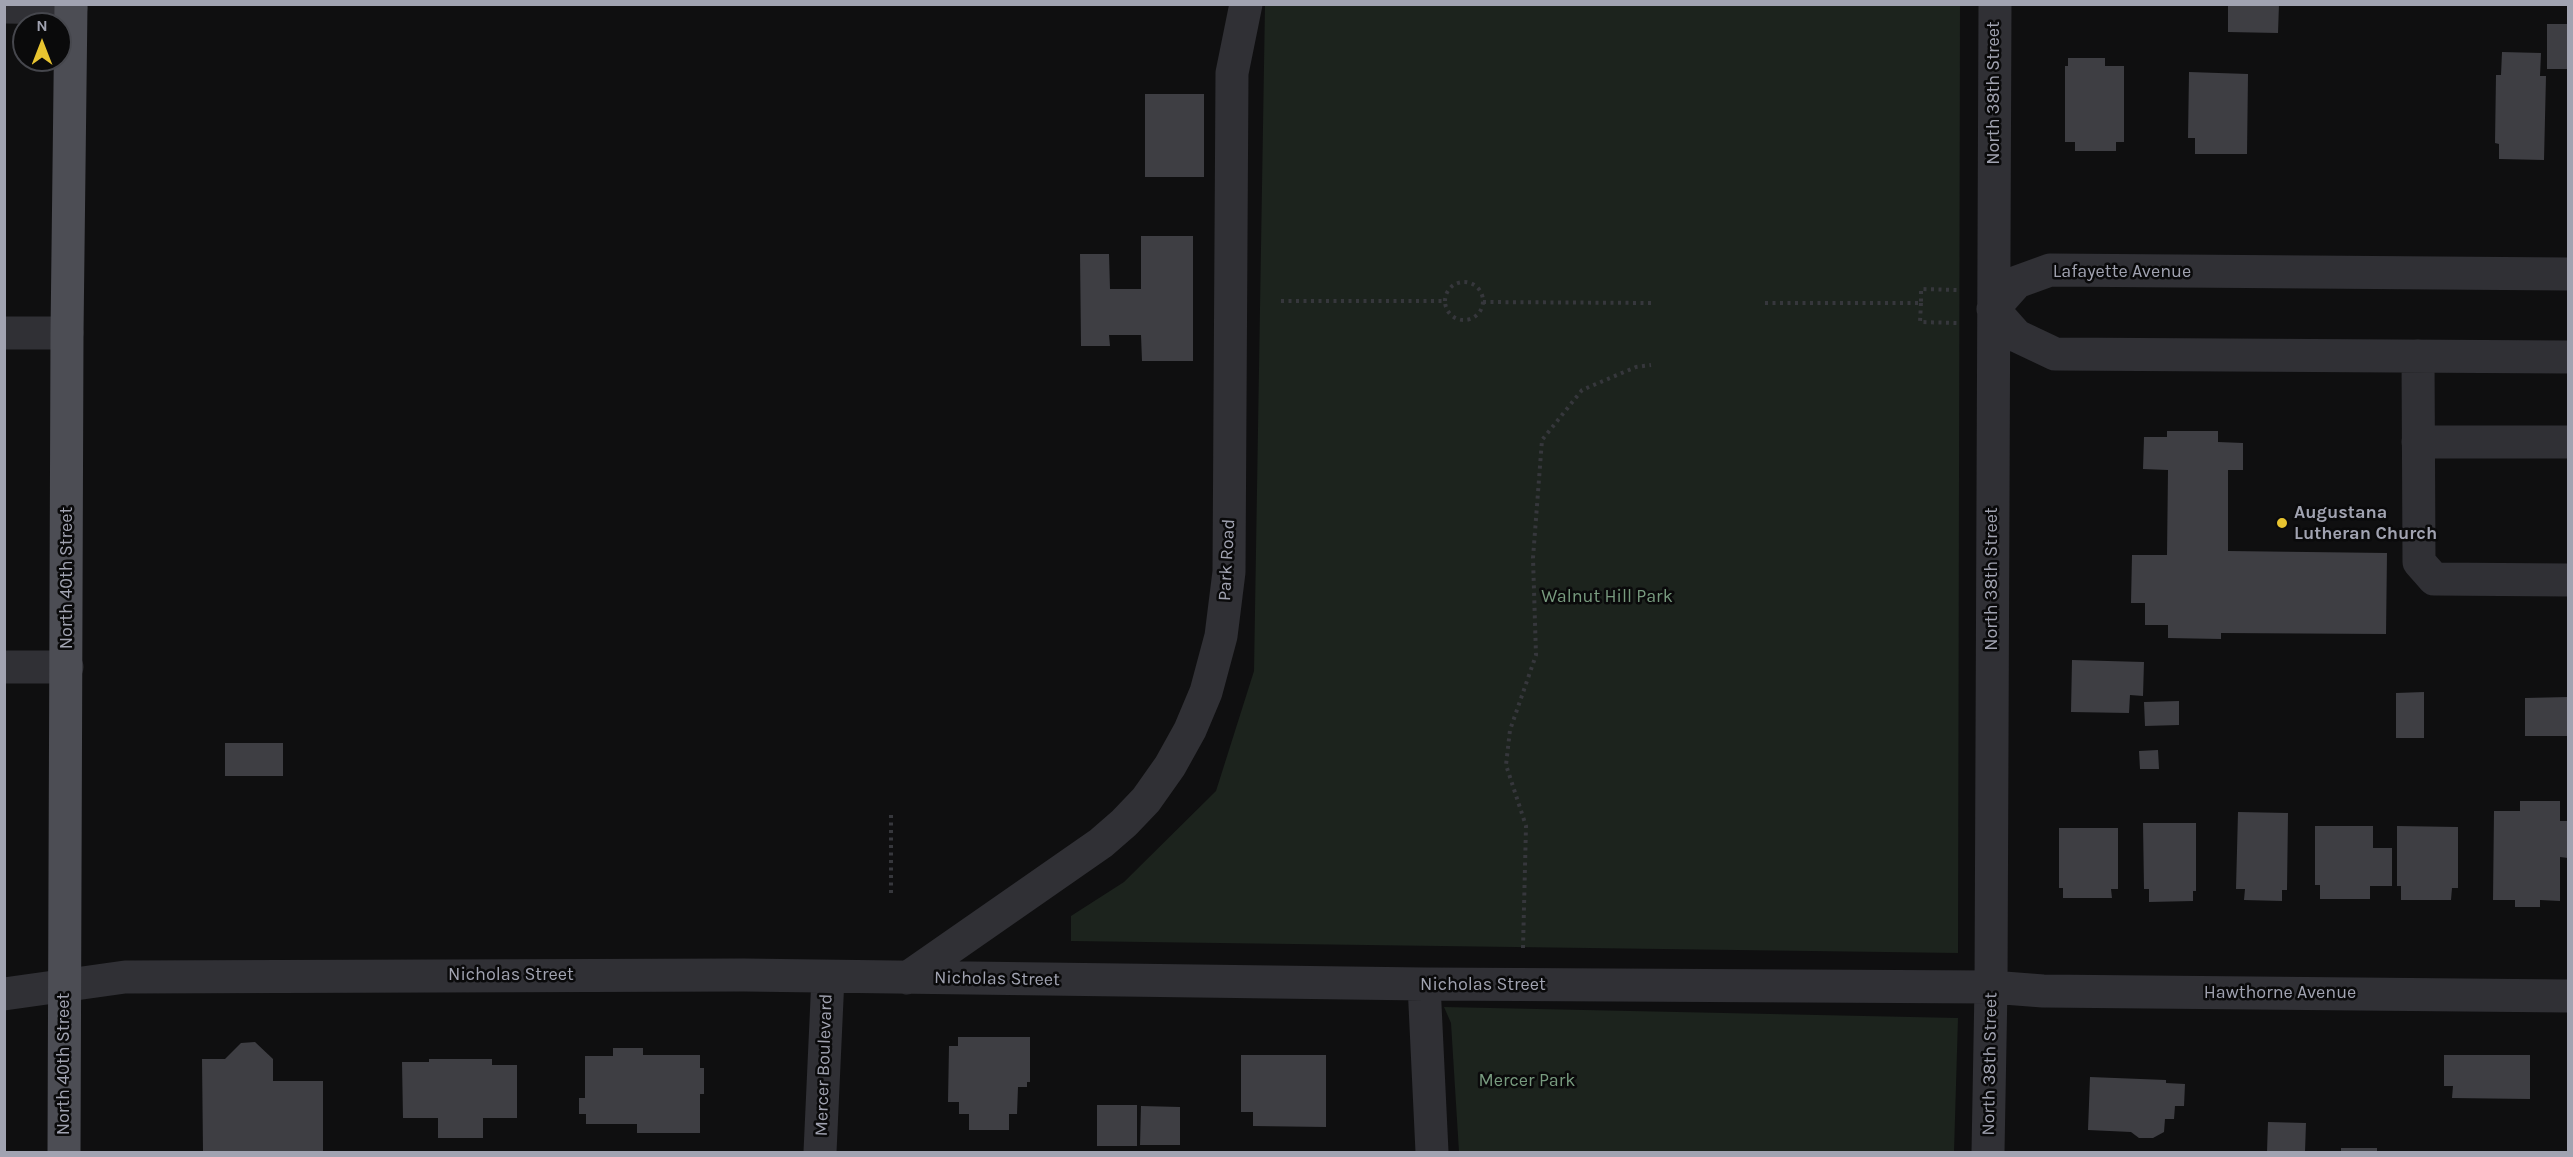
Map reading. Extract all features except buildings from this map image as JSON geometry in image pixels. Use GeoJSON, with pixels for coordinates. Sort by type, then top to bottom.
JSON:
{"type":"FeatureCollection","features":[{"type":"Feature","properties":{"kind":"main road","name":"North 40th Street"},"geometry":{"type":"LineString","coordinates":[[64,1152],[67,333],[71,6]]}},
{"type":"Feature","properties":{"kind":"street","name":"Park Road"},"geometry":{"type":"LineString","coordinates":[[906,978],[1101,843],[1124,823],[1146,800],[1170,766],[1190,730],[1206,692],[1221,636],[1229,572],[1232,73],[1246,4]]}},
{"type":"Feature","properties":{"kind":"street","name":"North 38th Street"},"geometry":{"type":"LineString","coordinates":[[1988,1152],[1991,987],[1995,4]]}},
{"type":"Feature","properties":{"kind":"street"},"geometry":{"type":"LineString","coordinates":[[4,7],[71,6]]}},
{"type":"Feature","properties":{"kind":"street","name":"Lafayette Avenue"},"geometry":{"type":"LineString","coordinates":[[1993,309],[2017,282],[2050,270],[2568,274]]}},
{"type":"Feature","properties":{"kind":"street"},"geometry":{"type":"LineString","coordinates":[[1993,309],[2017,336],[2055,354],[2568,357]]}},
{"type":"Feature","properties":{"kind":"street"},"geometry":{"type":"LineString","coordinates":[[4,333],[67,333]]}},
{"type":"Feature","properties":{"kind":"street"},"geometry":{"type":"LineString","coordinates":[[2418,356],[2418,562],[2433,579],[2568,580]]}},
{"type":"Feature","properties":{"kind":"street"},"geometry":{"type":"LineString","coordinates":[[2418,442],[2568,442]]}},
{"type":"Feature","properties":{"kind":"street"},"geometry":{"type":"LineString","coordinates":[[4,667],[67,667]]}},
{"type":"Feature","properties":{"kind":"street","name":"Nicholas Street"},"geometry":{"type":"LineString","coordinates":[[4,994],[125,976],[828,976],[1521,985],[1991,987]]}},
{"type":"Feature","properties":{"kind":"street","name":"Mercer Boulevard"},"geometry":{"type":"LineString","coordinates":[[820,1152],[828,976]]}},
{"type":"Feature","properties":{"kind":"street"},"geometry":{"type":"LineString","coordinates":[[1424,984],[1432,1152]]}},
{"type":"Feature","properties":{"kind":"street","name":"Hawthorne Avenue"},"geometry":{"type":"LineString","coordinates":[[1991,987],[2043,991],[2568,996]]}},
{"type":"Feature","properties":{"kind":"path"},"geometry":{"type":"LineString","coordinates":[[1465,281],[1476,285],[1483,296],[1478,314],[1467,320],[1449,313],[1445,301],[1446,294],[1453,285],[1465,281]]}},
{"type":"Feature","properties":{"kind":"path"},"geometry":{"type":"LineString","coordinates":[[1963,290],[1921,289],[1920,322],[1964,323]]}},
{"type":"Feature","properties":{"kind":"path"},"geometry":{"type":"LineString","coordinates":[[1281,301],[1445,301]]}},
{"type":"Feature","properties":{"kind":"path"},"geometry":{"type":"LineString","coordinates":[[1483,302],[1651,303]]}},
{"type":"Feature","properties":{"kind":"path"},"geometry":{"type":"LineString","coordinates":[[1765,303],[1921,303]]}},
{"type":"Feature","properties":{"kind":"path"},"geometry":{"type":"LineString","coordinates":[[1521,985],[1526,826],[1506,765],[1510,730],[1536,655],[1533,558],[1542,440],[1582,390],[1636,367],[1651,365]]}},
{"type":"Feature","properties":{"kind":"path"},"geometry":{"type":"LineString","coordinates":[[891,811],[891,893]]}},
{"type":"Feature","properties":{"kind":"green space","name":"Walnut Hill Park"},"geometry":{"type":"Polygon","coordinates":[[[1265,5],[1960,5],[1958,953],[1071,941],[1071,916],[1124,882],[1216,791],[1254,671],[1265,5]]]}},
{"type":"Feature","properties":{"kind":"green space","name":"Mercer Park"},"geometry":{"type":"Polygon","coordinates":[[[1444,1007],[1958,1018],[1954,1152],[1459,1152],[1451,1023],[1444,1007]]]}},
{"type":"Feature","properties":{"kind":"place","name":"Augustana Lutheran Church"},"geometry":{"type":"Point","coordinates":[2282,523]}}]}
